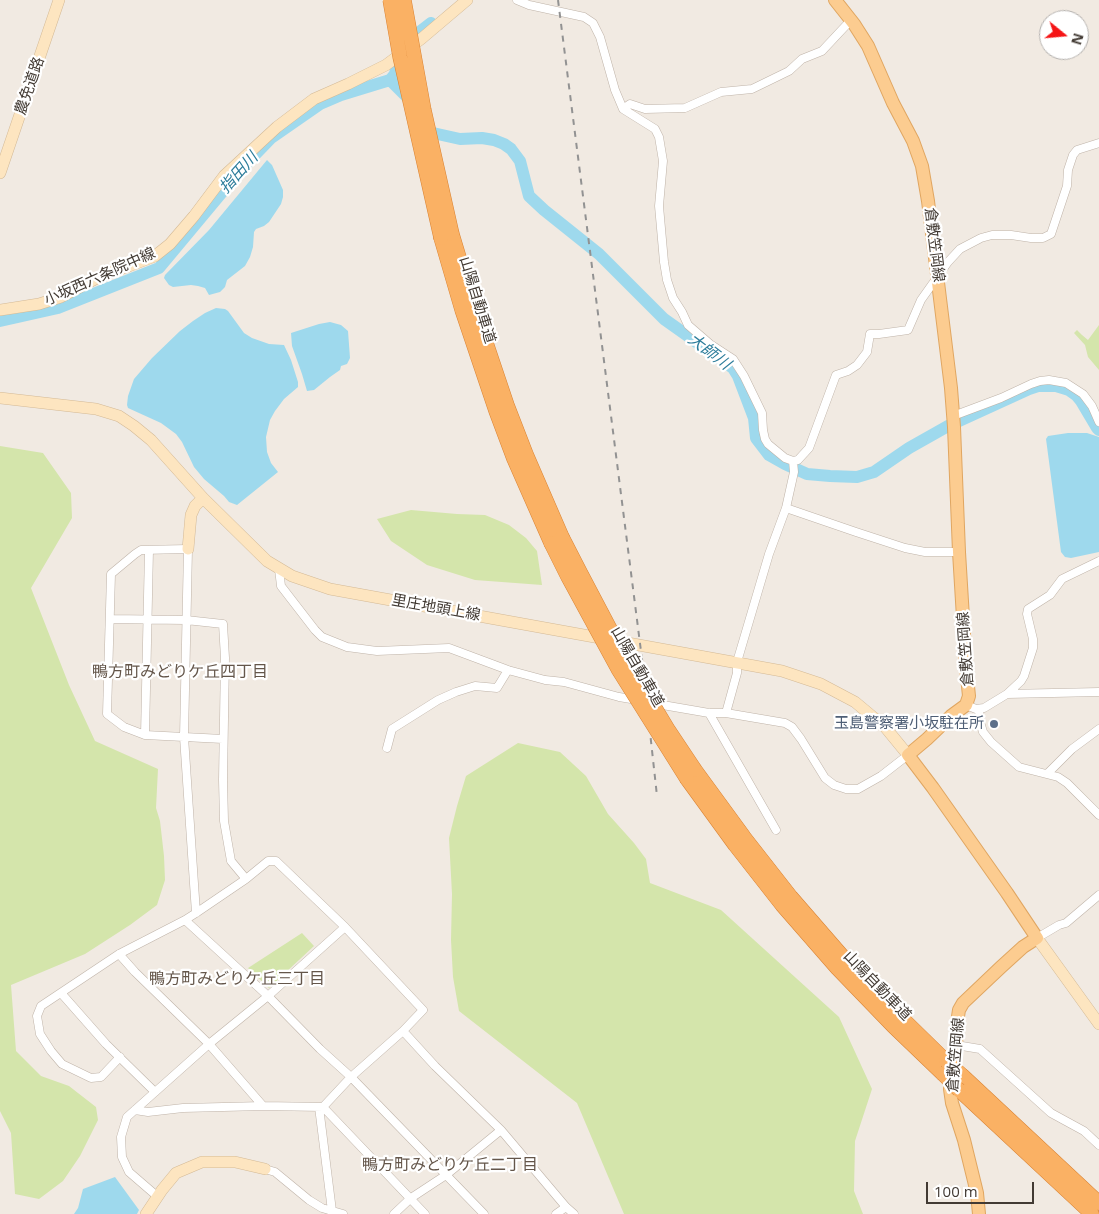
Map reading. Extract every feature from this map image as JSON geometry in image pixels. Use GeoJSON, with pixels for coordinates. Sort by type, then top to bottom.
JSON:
{"type":"FeatureCollection","features":[{"type":"Feature","properties":{"kind":"highway","name":"山陽自動車道"},"geometry":{"type":"LineString","coordinates":[[390,0],[408,94],[446,236]]}},
{"type":"Feature","properties":{"kind":"highway","name":"山陽自動車道"},"geometry":{"type":"LineString","coordinates":[[404,0],[446,236],[462,310],[514,459],[557,540],[568,577],[618,669],[691,774],[740,853],[837,968],[893,1026],[944,1067],[963,1076],[1099,1203]]}},
{"type":"Feature","properties":{"kind":"highway","name":"山陽自動車道"},"geometry":{"type":"LineString","coordinates":[[944,1067],[959,1090],[1092,1214]]}},
{"type":"Feature","properties":{"kind":"main road","name":"農免道路"},"geometry":{"type":"LineString","coordinates":[[0,173],[59,0]]}},
{"type":"Feature","properties":{"kind":"main road","name":"小坂西六条院中線"},"geometry":{"type":"LineString","coordinates":[[0,310],[39,304],[61,297],[103,275],[155,256],[170,244],[224,176],[277,127],[314,99],[378,69],[398,56],[468,0]]}},
{"type":"Feature","properties":{"kind":"main road","name":"倉敷笠岡線"},"geometry":{"type":"LineString","coordinates":[[836,0],[868,46],[920,159],[925,181],[949,364],[969,696],[966,705],[908,755]]}},
{"type":"Feature","properties":{"kind":"main road","name":"里庄地頭上線"},"geometry":{"type":"LineString","coordinates":[[0,398],[96,409],[119,416],[150,440],[203,498],[267,561],[306,582],[330,589],[737,662],[803,677],[838,692],[855,702],[885,727],[908,755]]}},
{"type":"Feature","properties":{"kind":"main road"},"geometry":{"type":"LineString","coordinates":[[188,549],[191,515],[195,506],[203,498]]}},
{"type":"Feature","properties":{"kind":"main road"},"geometry":{"type":"LineString","coordinates":[[908,755],[1099,1024]]}},
{"type":"Feature","properties":{"kind":"main road","name":"倉敷笠岡線"},"geometry":{"type":"LineString","coordinates":[[979,1214],[977,1193],[964,1140],[952,1103],[950,1089],[957,1023],[963,1002],[1006,962],[1037,938]]}},
{"type":"Feature","properties":{"kind":"main road"},"geometry":{"type":"LineString","coordinates":[[146,1214],[176,1173],[202,1162],[234,1162],[266,1169]]}},
{"type":"Feature","properties":{"kind":"street"},"geometry":{"type":"LineString","coordinates":[[517,0],[529,5],[584,17],[593,23],[600,37],[615,90],[623,109],[655,129],[659,137],[663,160],[660,206],[664,262],[667,280],[674,298],[688,325],[710,344],[733,359],[744,376],[762,413],[765,439],[768,444],[794,465]]}},
{"type":"Feature","properties":{"kind":"street"},"geometry":{"type":"LineString","coordinates":[[623,109],[630,104],[645,109],[685,108],[721,92],[752,89],[789,71],[802,59],[822,51],[851,20]]}},
{"type":"Feature","properties":{"kind":"street"},"geometry":{"type":"LineString","coordinates":[[726,713],[737,673],[737,662],[768,554],[786,508],[794,465],[809,448],[836,375],[848,371],[857,365],[866,352],[870,334],[908,330],[921,300],[937,276],[960,249],[981,238],[992,235],[1043,238],[1051,234],[1067,186],[1068,170],[1072,156],[1077,150],[1099,143]]}},
{"type":"Feature","properties":{"kind":"street"},"geometry":{"type":"LineString","coordinates":[[953,421],[1031,384],[1049,380],[1066,384],[1083,394],[1092,406],[1099,422]]}},
{"type":"Feature","properties":{"kind":"street"},"geometry":{"type":"LineString","coordinates":[[786,508],[906,548],[925,552],[959,552]]}},
{"type":"Feature","properties":{"kind":"street"},"geometry":{"type":"LineString","coordinates":[[196,913],[184,737],[188,549],[141,550],[111,574],[107,714],[124,727],[145,735],[184,737],[223,739]]}},
{"type":"Feature","properties":{"kind":"street"},"geometry":{"type":"LineString","coordinates":[[145,735],[149,550]]}},
{"type":"Feature","properties":{"kind":"street"},"geometry":{"type":"LineString","coordinates":[[966,705],[976,709],[984,708],[1007,694],[1021,681],[1033,648],[1027,614],[1028,609],[1050,595],[1062,578],[1099,561]]}},
{"type":"Feature","properties":{"kind":"street"},"geometry":{"type":"LineString","coordinates":[[279,569],[281,586],[314,630],[322,637],[347,647],[377,651],[449,648],[508,670],[545,680],[564,682],[619,697],[709,713],[726,713],[785,723],[792,727],[801,739],[825,778],[834,785],[846,789],[858,789],[881,776],[908,755]]}},
{"type":"Feature","properties":{"kind":"street"},"geometry":{"type":"LineString","coordinates":[[110,618],[186,620],[224,624],[224,821],[231,861],[246,879]]}},
{"type":"Feature","properties":{"kind":"street"},"geometry":{"type":"LineString","coordinates":[[387,748],[392,729],[438,700],[456,692],[475,686],[497,688],[508,670]]}},
{"type":"Feature","properties":{"kind":"street"},"geometry":{"type":"LineString","coordinates":[[1007,694],[1099,692]]}},
{"type":"Feature","properties":{"kind":"street"},"geometry":{"type":"LineString","coordinates":[[979,709],[983,732],[991,742],[1019,767],[1058,777],[1068,783],[1099,815]]}},
{"type":"Feature","properties":{"kind":"street"},"geometry":{"type":"LineString","coordinates":[[709,713],[776,830]]}},
{"type":"Feature","properties":{"kind":"street"},"geometry":{"type":"LineString","coordinates":[[1047,774],[1072,749],[1099,730]]}},
{"type":"Feature","properties":{"kind":"street"},"geometry":{"type":"LineString","coordinates":[[120,1057],[101,1077],[91,1078],[62,1064],[40,1034],[37,1016],[41,1006],[119,954],[186,920],[246,879],[268,861],[276,861],[345,927],[423,1010],[403,1031],[321,1106],[183,1108],[148,1112],[135,1110]]}},
{"type":"Feature","properties":{"kind":"street"},"geometry":{"type":"LineString","coordinates":[[1037,938],[1066,923],[1099,895]]}},
{"type":"Feature","properties":{"kind":"street"},"geometry":{"type":"LineString","coordinates":[[186,920],[351,1077],[484,1214]]}},
{"type":"Feature","properties":{"kind":"street"},"geometry":{"type":"LineString","coordinates":[[158,1197],[129,1172],[122,1157],[121,1136],[127,1117],[345,927]]}},
{"type":"Feature","properties":{"kind":"street"},"geometry":{"type":"LineString","coordinates":[[119,954],[209,1044],[264,1106]]}},
{"type":"Feature","properties":{"kind":"street"},"geometry":{"type":"LineString","coordinates":[[60,993],[106,1044],[155,1092]]}},
{"type":"Feature","properties":{"kind":"street"},"geometry":{"type":"LineString","coordinates":[[403,1031],[435,1066],[501,1130],[574,1214]]}},
{"type":"Feature","properties":{"kind":"street"},"geometry":{"type":"LineString","coordinates":[[956,1045],[980,1049],[1051,1113],[1084,1131],[1099,1145]]}},
{"type":"Feature","properties":{"kind":"street"},"geometry":{"type":"LineString","coordinates":[[321,1106],[425,1214]]}},
{"type":"Feature","properties":{"kind":"street"},"geometry":{"type":"LineString","coordinates":[[321,1106],[332,1211]]}},
{"type":"Feature","properties":{"kind":"street"},"geometry":{"type":"LineString","coordinates":[[394,1214],[411,1198],[446,1175],[501,1130]]}},
{"type":"Feature","properties":{"kind":"street"},"geometry":{"type":"LineString","coordinates":[[266,1169],[275,1172],[309,1200],[322,1208],[343,1214]]}},
{"type":"Feature","properties":{"kind":"street"},"geometry":{"type":"LineString","coordinates":[[556,1214],[566,1207]]}},
{"type":"Feature","properties":{"kind":"green space"},"geometry":{"type":"Polygon","coordinates":[[[1099,325],[1099,370],[1088,357],[1085,345],[1074,333],[1077,330],[1088,340],[1099,325]]]}},
{"type":"Feature","properties":{"kind":"green space"},"geometry":{"type":"Polygon","coordinates":[[[0,446],[43,453],[71,493],[72,518],[31,588],[69,685],[95,741],[158,769],[156,808],[160,821],[164,856],[165,880],[157,905],[85,954],[11,985],[16,1051],[41,1076],[69,1086],[96,1107],[98,1120],[80,1156],[63,1181],[39,1199],[15,1194],[11,1133],[0,1111],[0,446]]]}},
{"type":"Feature","properties":{"kind":"green space"},"geometry":{"type":"Polygon","coordinates":[[[411,510],[485,515],[509,525],[526,538],[537,551],[542,585],[475,580],[427,565],[391,541],[377,519],[411,510]]]}},
{"type":"Feature","properties":{"kind":"green space"},"geometry":{"type":"Polygon","coordinates":[[[518,743],[560,752],[586,776],[608,814],[646,859],[650,883],[721,910],[839,1017],[872,1089],[855,1141],[854,1191],[863,1214],[624,1214],[577,1103],[459,1011],[453,977],[449,838],[466,776],[518,743]]]}},
{"type":"Feature","properties":{"kind":"green space"},"geometry":{"type":"Polygon","coordinates":[[[302,933],[314,946],[269,988],[248,968],[302,933]]]}},
{"type":"Feature","properties":{"kind":"water"},"geometry":{"type":"Polygon","coordinates":[[[267,160],[272,165],[283,190],[283,197],[281,204],[269,222],[254,232],[253,247],[245,266],[227,280],[225,287],[220,292],[209,295],[205,288],[198,286],[173,287],[169,285],[164,278],[165,275],[209,230],[267,160]]]}},
{"type":"Feature","properties":{"kind":"water"},"geometry":{"type":"Polygon","coordinates":[[[216,308],[228,311],[244,333],[252,338],[269,344],[284,345],[298,382],[298,387],[284,399],[275,411],[270,420],[266,437],[267,452],[271,463],[278,472],[237,505],[229,502],[204,479],[194,467],[176,434],[161,423],[128,408],[127,405],[134,379],[152,358],[180,331],[205,313],[216,308]]]}},
{"type":"Feature","properties":{"kind":"water"},"geometry":{"type":"Polygon","coordinates":[[[330,322],[341,325],[348,331],[350,358],[347,364],[341,366],[340,370],[314,390],[307,391],[292,346],[291,333],[330,322]]]}},
{"type":"Feature","properties":{"kind":"water"},"geometry":{"type":"Polygon","coordinates":[[[1087,433],[1099,437],[1099,552],[1071,558],[1065,557],[1061,552],[1046,439],[1048,436],[1087,433]]]}},
{"type":"Feature","properties":{"kind":"water"},"geometry":{"type":"Polygon","coordinates":[[[115,1177],[139,1210],[137,1214],[74,1214],[78,1208],[83,1189],[115,1177]]]}},
{"type":"Feature","properties":{"kind":"waterway","name":"指田川"},"geometry":{"type":"LineString","coordinates":[[0,321],[58,308],[159,268],[244,166],[271,138],[320,104],[341,95],[390,80],[395,74],[400,47],[431,23]]}},
{"type":"Feature","properties":{"kind":"waterway","name":"大師川"},"geometry":{"type":"LineString","coordinates":[[390,80],[411,101]]}},
{"type":"Feature","properties":{"kind":"waterway","name":"大師川"},"geometry":{"type":"LineString","coordinates":[[422,128],[424,131],[460,139],[482,138],[494,140],[511,149],[520,161],[529,196],[599,254],[664,319],[733,368],[738,376],[754,418],[756,438],[769,455],[807,474],[857,477],[874,472],[909,448],[948,426],[1038,386],[1056,386],[1069,390],[1076,395],[1099,430]]}},
{"type":"Feature","properties":{"kind":"railway"},"geometry":{"type":"LineString","coordinates":[[558,0],[642,659],[657,796]]}},
{"type":"Feature","properties":{"kind":"place","name":"玉島警察署小坂駐在所"},"geometry":{"type":"Point","coordinates":[994,724]}},
{"type":"Feature","properties":{"kind":"district","name":"鴨方町みどりケ丘四丁目"},"geometry":{"type":"Point","coordinates":[180,672]}},
{"type":"Feature","properties":{"kind":"district","name":"鴨方町みどりケ丘三丁目"},"geometry":{"type":"Point","coordinates":[237,979]}},
{"type":"Feature","properties":{"kind":"district","name":"鴨方町みどりケ丘二丁目"},"geometry":{"type":"Point","coordinates":[450,1165]}}]}
